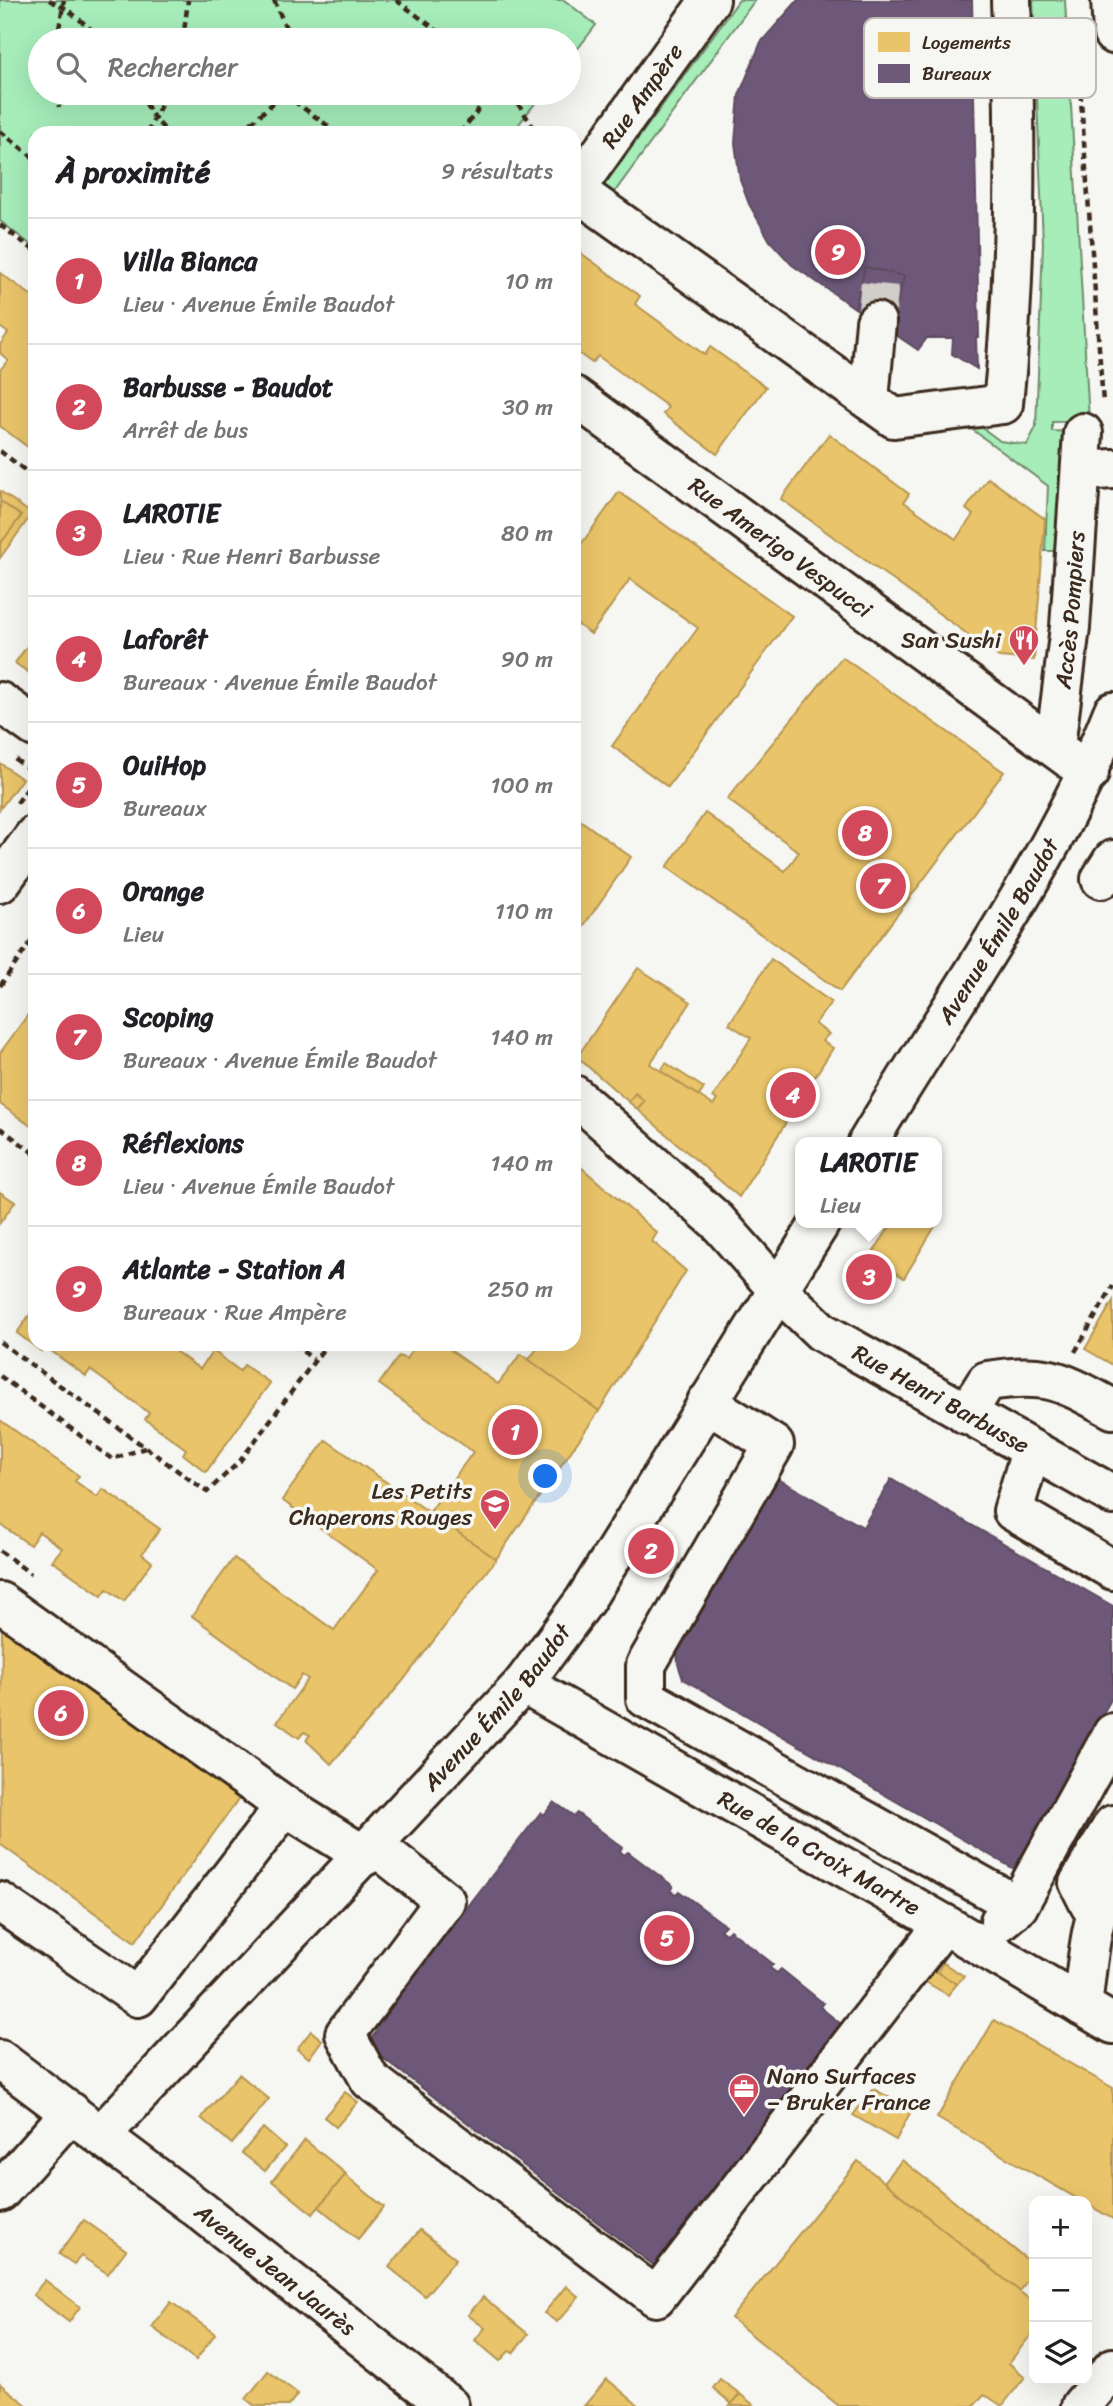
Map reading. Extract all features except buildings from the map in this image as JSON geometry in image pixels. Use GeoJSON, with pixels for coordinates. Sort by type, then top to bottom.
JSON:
{"type":"FeatureCollection","features":[{"type":"Feature","properties":{"kind":"street","name":"Rue Ampère"},"geometry":{"type":"LineString","coordinates":[[581,181],[710,0]]}},
{"type":"Feature","properties":{"kind":"street"},"geometry":{"type":"LineString","coordinates":[[1011,0],[1011,18]]}},
{"type":"Feature","properties":{"kind":"street"},"geometry":{"type":"LineString","coordinates":[[1096,36],[1111,0]]}},
{"type":"Feature","properties":{"kind":"street"},"geometry":{"type":"LineString","coordinates":[[581,196],[894,418],[1003,404],[1012,318],[1016,213],[1013,98]]}},
{"type":"Feature","properties":{"kind":"street"},"geometry":{"type":"LineString","coordinates":[[869,400],[876,322]]}},
{"type":"Feature","properties":{"kind":"street","name":"Rue Amerigo Vespucci"},"geometry":{"type":"LineString","coordinates":[[581,401],[1089,773]]}},
{"type":"Feature","properties":{"kind":"street","name":"Accès Pompiers"},"geometry":{"type":"LineString","coordinates":[[1055,747],[1070,627],[1097,470],[1093,419]]}},
{"type":"Feature","properties":{"kind":"street"},"geometry":{"type":"LineString","coordinates":[[0,702],[28,722]]}},
{"type":"Feature","properties":{"kind":"street","name":"Avenue Émile Baudot"},"geometry":{"type":"LineString","coordinates":[[871,1137],[1009,916],[1089,773],[1113,712]]}},
{"type":"Feature","properties":{"kind":"street"},"geometry":{"type":"LineString","coordinates":[[0,883],[28,845]]}},
{"type":"Feature","properties":{"kind":"street","name":"Rue Henri Barbusse"},"geometry":{"type":"LineString","coordinates":[[581,1101],[717,1221],[778,1290],[822,1332],[1113,1495]]}},
{"type":"Feature","properties":{"kind":"street","name":"Avenue Émile Baudot"},"geometry":{"type":"LineString","coordinates":[[101,2135],[370,1851],[523,1684],[585,1600],[817,1228]]}},
{"type":"Feature","properties":{"kind":"street"},"geometry":{"type":"LineString","coordinates":[[967,1414],[986,1381],[1024,1376],[1059,1380],[1113,1409]]}},
{"type":"Feature","properties":{"kind":"street"},"geometry":{"type":"LineString","coordinates":[[707,1402],[774,1445],[646,1665],[646,1698],[1018,1906]]}},
{"type":"Feature","properties":{"kind":"street"},"geometry":{"type":"LineString","coordinates":[[1031,1451],[1013,1511],[1113,1570]]}},
{"type":"Feature","properties":{"kind":"street"},"geometry":{"type":"LineString","coordinates":[[0,1602],[285,1806],[370,1851],[445,1901],[345,2034],[370,2080],[656,2297],[959,1933],[1018,1906],[1113,1733]]}},
{"type":"Feature","properties":{"kind":"street"},"geometry":{"type":"LineString","coordinates":[[606,1730],[620,1699],[646,1682]]}},
{"type":"Feature","properties":{"kind":"street","name":"Rue de la Croix Martre"},"geometry":{"type":"LineString","coordinates":[[523,1684],[1098,2015]]}},
{"type":"Feature","properties":{"kind":"street"},"geometry":{"type":"LineString","coordinates":[[0,1902],[138,1997],[285,1806]]}},
{"type":"Feature","properties":{"kind":"street"},"geometry":{"type":"LineString","coordinates":[[1096,1916],[1079,1883],[1113,1825]]}},
{"type":"Feature","properties":{"kind":"street"},"geometry":{"type":"LineString","coordinates":[[1098,2015],[1096,1916],[1103,1893],[1113,1877]]}},
{"type":"Feature","properties":{"kind":"street","name":"Avenue Jean Jaurès"},"geometry":{"type":"LineString","coordinates":[[0,2060],[101,2135],[449,2406]]}},
{"type":"Feature","properties":{"kind":"street"},"geometry":{"type":"LineString","coordinates":[[0,2192],[71,2112]]}},
{"type":"Feature","properties":{"kind":"street"},"geometry":{"type":"LineString","coordinates":[[1081,2406],[1113,2368]]}},
{"type":"Feature","properties":{"kind":"path"},"geometry":{"type":"LineString","coordinates":[[49,0],[62,3],[90,28]]}},
{"type":"Feature","properties":{"kind":"path"},"geometry":{"type":"LineString","coordinates":[[184,28],[188,0]]}},
{"type":"Feature","properties":{"kind":"path"},"geometry":{"type":"LineString","coordinates":[[274,0],[286,28]]}},
{"type":"Feature","properties":{"kind":"path"},"geometry":{"type":"LineString","coordinates":[[396,0],[434,28]]}},
{"type":"Feature","properties":{"kind":"path"},"geometry":{"type":"LineString","coordinates":[[59,28],[62,3]]}},
{"type":"Feature","properties":{"kind":"path"},"geometry":{"type":"LineString","coordinates":[[1093,419],[1095,98]]}},
{"type":"Feature","properties":{"kind":"path"},"geometry":{"type":"LineString","coordinates":[[147,105],[161,126]]}},
{"type":"Feature","properties":{"kind":"path"},"geometry":{"type":"LineString","coordinates":[[150,126],[161,105]]}},
{"type":"Feature","properties":{"kind":"path"},"geometry":{"type":"LineString","coordinates":[[249,126],[272,105]]}},
{"type":"Feature","properties":{"kind":"path"},"geometry":{"type":"LineString","coordinates":[[299,105],[328,126]]}},
{"type":"Feature","properties":{"kind":"path"},"geometry":{"type":"LineString","coordinates":[[465,126],[482,105]]}},
{"type":"Feature","properties":{"kind":"path"},"geometry":{"type":"LineString","coordinates":[[519,105],[532,126]]}},
{"type":"Feature","properties":{"kind":"path"},"geometry":{"type":"LineString","coordinates":[[0,131],[28,153]]}},
{"type":"Feature","properties":{"kind":"path"},"geometry":{"type":"LineString","coordinates":[[0,225],[28,246]]}},
{"type":"Feature","properties":{"kind":"path"},"geometry":{"type":"LineString","coordinates":[[0,452],[28,473]]}},
{"type":"Feature","properties":{"kind":"path"},"geometry":{"type":"LineString","coordinates":[[0,986],[28,946]]}},
{"type":"Feature","properties":{"kind":"path"},"geometry":{"type":"LineString","coordinates":[[0,1128],[28,1149]]}},
{"type":"Feature","properties":{"kind":"path"},"geometry":{"type":"LineString","coordinates":[[1059,1380],[1113,1286]]}},
{"type":"Feature","properties":{"kind":"path"},"geometry":{"type":"LineString","coordinates":[[0,1342],[207,1492],[240,1461],[320,1351]]}},
{"type":"Feature","properties":{"kind":"path"},"geometry":{"type":"LineString","coordinates":[[302,1351],[313,1359]]}},
{"type":"Feature","properties":{"kind":"path"},"geometry":{"type":"LineString","coordinates":[[0,1376],[112,1459],[145,1447]]}},
{"type":"Feature","properties":{"kind":"path"},"geometry":{"type":"LineString","coordinates":[[424,1487],[439,1500]]}},
{"type":"Feature","properties":{"kind":"path"},"geometry":{"type":"LineString","coordinates":[[0,1552],[31,1574]]}},
{"type":"Feature","properties":{"kind":"green space"},"geometry":{"type":"Polygon","coordinates":[[[0,0],[564,0],[596,25],[581,44],[581,28],[28,28],[28,105],[534,105],[517,126],[28,126],[28,243],[0,221],[0,0]]]}},
{"type":"Feature","properties":{"kind":"green space"},"geometry":{"type":"Polygon","coordinates":[[[739,0],[755,0],[605,205],[595,198],[739,0]]]}},
{"type":"Feature","properties":{"kind":"green space"},"geometry":{"type":"Polygon","coordinates":[[[1033,0],[1065,0],[1066,18],[1034,18],[1033,0]]]}},
{"type":"Feature","properties":{"kind":"green space"},"geometry":{"type":"Polygon","coordinates":[[[1037,98],[1071,98],[1089,421],[1052,422],[1052,431],[1072,432],[1065,551],[1045,551],[1048,486],[973,430],[977,424],[1000,441],[1027,445],[1036,427],[1043,243],[1037,98]]]}},
{"type":"Feature","properties":{"kind":"tunnel"},"geometry":{"type":"LineString","coordinates":[[876,322],[881,271]]}},
{"type":"Feature","properties":{"kind":"place","name":"Atlante - Station A"},"geometry":{"type":"Point","coordinates":[838,252]}},
{"type":"Feature","properties":{"kind":"place","name":"San Sushi"},"geometry":{"type":"Point","coordinates":[1024,667]}},
{"type":"Feature","properties":{"kind":"place","name":"Réflexions"},"geometry":{"type":"Point","coordinates":[865,833]}},
{"type":"Feature","properties":{"kind":"place","name":"Scoping"},"geometry":{"type":"Point","coordinates":[883,886]}},
{"type":"Feature","properties":{"kind":"place","name":"Laforêt"},"geometry":{"type":"Point","coordinates":[793,1095]}},
{"type":"Feature","properties":{"kind":"place","name":"LAROTIE"},"geometry":{"type":"Point","coordinates":[869,1277]}},
{"type":"Feature","properties":{"kind":"place","name":"Villa Bianca"},"geometry":{"type":"Point","coordinates":[515,1432]}},
{"type":"Feature","properties":{"kind":"place","name":"Les Petits Chaperons Rouges"},"geometry":{"type":"Point","coordinates":[495,1531]}},
{"type":"Feature","properties":{"kind":"place","name":"Barbusse - Baudot"},"geometry":{"type":"Point","coordinates":[651,1551]}},
{"type":"Feature","properties":{"kind":"place","name":"Orange"},"geometry":{"type":"Point","coordinates":[61,1713]}},
{"type":"Feature","properties":{"kind":"place","name":"OuiHop"},"geometry":{"type":"Point","coordinates":[667,1938]}},
{"type":"Feature","properties":{"kind":"place","name":"Nano Surfaces – Bruker France"},"geometry":{"type":"Point","coordinates":[744,2116]}}]}
